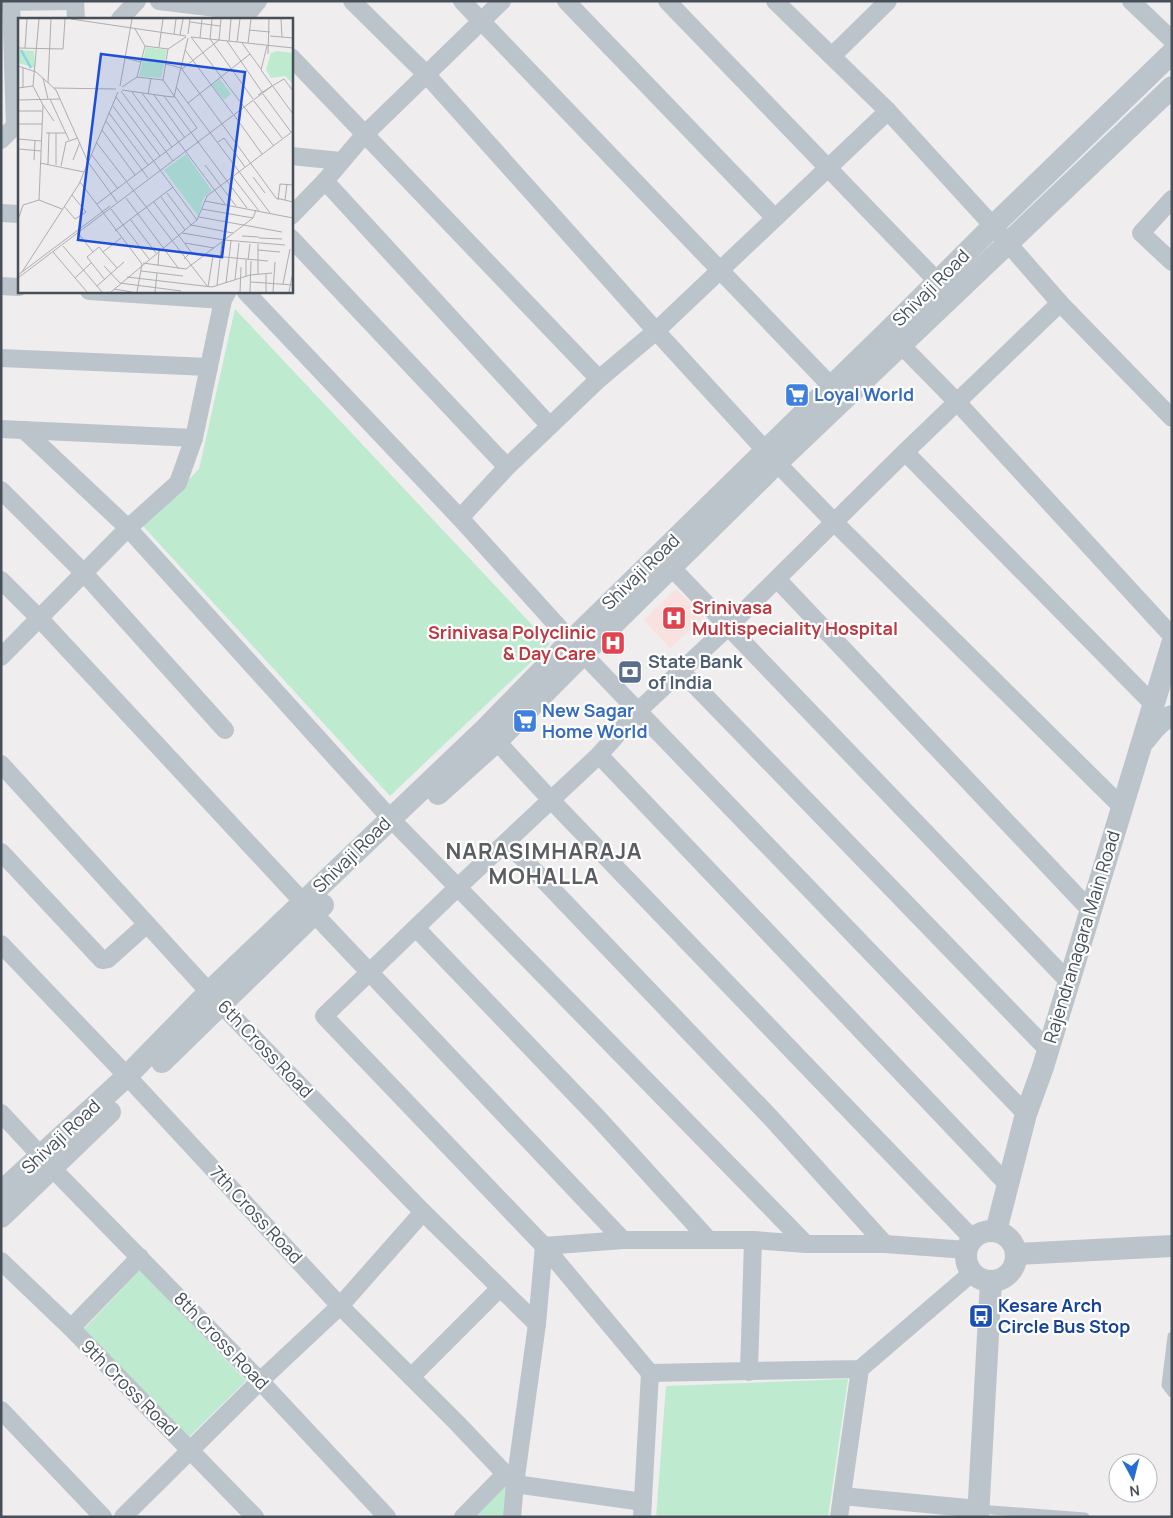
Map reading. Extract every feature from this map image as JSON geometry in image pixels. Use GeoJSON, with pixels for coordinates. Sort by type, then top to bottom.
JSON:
{"type":"FeatureCollection","features":[{"type":"Feature","properties":{"kind":"street"},"geometry":{"type":"LineString","coordinates":[[11,133],[8,2],[75,1],[76,18]]}},
{"type":"Feature","properties":{"kind":"street"},"geometry":{"type":"LineString","coordinates":[[121,18],[137,1]]}},
{"type":"Feature","properties":{"kind":"street"},"geometry":{"type":"LineString","coordinates":[[159,1],[254,11]]}},
{"type":"Feature","properties":{"kind":"street"},"geometry":{"type":"LineString","coordinates":[[352,1],[426,74],[771,457],[834,522],[1122,806]]}},
{"type":"Feature","properties":{"kind":"street"},"geometry":{"type":"LineString","coordinates":[[462,1],[831,386]]}},
{"type":"Feature","properties":{"kind":"street"},"geometry":{"type":"LineString","coordinates":[[292,215],[325,181],[364,135],[502,1]]}},
{"type":"Feature","properties":{"kind":"street"},"geometry":{"type":"LineString","coordinates":[[566,1],[775,218]]}},
{"type":"Feature","properties":{"kind":"street"},"geometry":{"type":"LineString","coordinates":[[667,1],[938,282]]}},
{"type":"Feature","properties":{"kind":"street"},"geometry":{"type":"LineString","coordinates":[[775,1],[888,110],[1060,303],[1172,418]]}},
{"type":"Feature","properties":{"kind":"street"},"geometry":{"type":"LineString","coordinates":[[832,56],[888,1]]}},
{"type":"Feature","properties":{"kind":"street"},"geometry":{"type":"LineString","coordinates":[[1131,1],[1172,40]]}},
{"type":"Feature","properties":{"kind":"street","name":"Shivaji Road"},"geometry":{"type":"LineString","coordinates":[[1,1192],[46,1162],[132,1081],[308,908],[491,735],[577,647],[771,457],[831,386],[1172,53]]}},
{"type":"Feature","properties":{"kind":"street"},"geometry":{"type":"LineString","coordinates":[[292,58],[599,379]]}},
{"type":"Feature","properties":{"kind":"street"},"geometry":{"type":"LineString","coordinates":[[292,80],[313,80]]}},
{"type":"Feature","properties":{"kind":"street"},"geometry":{"type":"LineString","coordinates":[[577,647],[671,567],[771,457],[900,344],[1172,87]]}},
{"type":"Feature","properties":{"kind":"street"},"geometry":{"type":"LineString","coordinates":[[460,518],[507,467],[599,379],[656,331],[888,110]]}},
{"type":"Feature","properties":{"kind":"street"},"geometry":{"type":"LineString","coordinates":[[292,156],[341,161]]}},
{"type":"Feature","properties":{"kind":"street"},"geometry":{"type":"LineString","coordinates":[[325,181],[550,426]]}},
{"type":"Feature","properties":{"kind":"street"},"geometry":{"type":"LineString","coordinates":[[1172,199],[1141,233],[1172,262]]}},
{"type":"Feature","properties":{"kind":"street"},"geometry":{"type":"LineString","coordinates":[[1,213],[18,214]]}},
{"type":"Feature","properties":{"kind":"street"},"geometry":{"type":"LineString","coordinates":[[292,239],[507,467]]}},
{"type":"Feature","properties":{"kind":"street"},"geometry":{"type":"LineString","coordinates":[[1,286],[18,287]]}},
{"type":"Feature","properties":{"kind":"street"},"geometry":{"type":"LineString","coordinates":[[1,657],[83,572],[178,483],[194,438],[226,295],[123,292]]}},
{"type":"Feature","properties":{"kind":"street"},"geometry":{"type":"LineString","coordinates":[[246,292],[460,518],[577,647],[1026,1114]]}},
{"type":"Feature","properties":{"kind":"street"},"geometry":{"type":"LineString","coordinates":[[510,1479],[642,1510],[650,1374],[544,1246],[324,1016],[599,755],[638,711],[728,627],[905,452],[1060,303]]}},
{"type":"Feature","properties":{"kind":"street"},"geometry":{"type":"LineString","coordinates":[[900,344],[958,403],[1172,636]]}},
{"type":"Feature","properties":{"kind":"street"},"geometry":{"type":"LineString","coordinates":[[1,358],[209,367]]}},
{"type":"Feature","properties":{"kind":"street"},"geometry":{"type":"LineString","coordinates":[[1,429],[194,438]]}},
{"type":"Feature","properties":{"kind":"street"},"geometry":{"type":"LineString","coordinates":[[24,430],[128,528],[396,824],[806,1244]]}},
{"type":"Feature","properties":{"kind":"street"},"geometry":{"type":"LineString","coordinates":[[905,452],[1163,710]]}},
{"type":"Feature","properties":{"kind":"street"},"geometry":{"type":"LineString","coordinates":[[1,490],[83,572],[225,730]]}},
{"type":"Feature","properties":{"kind":"street"},"geometry":{"type":"LineString","coordinates":[[671,567],[1069,982]]}},
{"type":"Feature","properties":{"kind":"street"},"geometry":{"type":"LineString","coordinates":[[777,579],[1091,911]]}},
{"type":"Feature","properties":{"kind":"street"},"geometry":{"type":"LineString","coordinates":[[1,580],[39,618],[308,908],[623,1240]]}},
{"type":"Feature","properties":{"kind":"street","name":"Rajendranagara Main Road"},"geometry":{"type":"LineString","coordinates":[[996,1231],[1026,1114],[1048,1050],[1122,806],[1142,744],[1163,710],[1172,644]]}},
{"type":"Feature","properties":{"kind":"street"},"geometry":{"type":"LineString","coordinates":[[681,670],[1048,1050]]}},
{"type":"Feature","properties":{"kind":"street"},"geometry":{"type":"LineString","coordinates":[[491,735],[970,1244]]}},
{"type":"Feature","properties":{"kind":"street"},"geometry":{"type":"LineString","coordinates":[[599,755],[1008,1185]]}},
{"type":"Feature","properties":{"kind":"street","name":"6th Cross Road"},"geometry":{"type":"LineString","coordinates":[[1,764],[215,998],[423,1212],[537,1324]]}},
{"type":"Feature","properties":{"kind":"street"},"geometry":{"type":"LineString","coordinates":[[507,842],[771,1118],[885,1244]]}},
{"type":"Feature","properties":{"kind":"street"},"geometry":{"type":"LineString","coordinates":[[1,852],[102,960],[108,959],[147,924]]}},
{"type":"Feature","properties":{"kind":"street"},"geometry":{"type":"LineString","coordinates":[[416,928],[599,1119],[709,1240]]}},
{"type":"Feature","properties":{"kind":"street","name":"7th Cross Road"},"geometry":{"type":"LineString","coordinates":[[1,944],[132,1081],[340,1306],[510,1479]]}},
{"type":"Feature","properties":{"kind":"street","name":"8th Cross Road"},"geometry":{"type":"LineString","coordinates":[[1,1113],[46,1162],[260,1381],[387,1517]]}},
{"type":"Feature","properties":{"kind":"street"},"geometry":{"type":"LineString","coordinates":[[1,1217],[46,1162]]}},
{"type":"Feature","properties":{"kind":"street"},"geometry":{"type":"LineString","coordinates":[[123,1517],[260,1381],[340,1306],[423,1212]]}},
{"type":"Feature","properties":{"kind":"street"},"geometry":{"type":"LineString","coordinates":[[996,1231],[1004,1234],[1015,1246],[1017,1254],[1016,1263],[1012,1270],[999,1280],[982,1276],[967,1262],[970,1244],[980,1233],[996,1231]]}},
{"type":"Feature","properties":{"kind":"street"},"geometry":{"type":"LineString","coordinates":[[544,1246],[623,1240],[753,1240],[806,1244],[970,1244]]}},
{"type":"Feature","properties":{"kind":"street"},"geometry":{"type":"LineString","coordinates":[[749,1372],[753,1240]]}},
{"type":"Feature","properties":{"kind":"street"},"geometry":{"type":"LineString","coordinates":[[512,1517],[510,1479],[537,1324],[544,1246]]}},
{"type":"Feature","properties":{"kind":"street"},"geometry":{"type":"LineString","coordinates":[[1017,1254],[1172,1246]]}},
{"type":"Feature","properties":{"kind":"street"},"geometry":{"type":"LineString","coordinates":[[71,1328],[140,1257]]}},
{"type":"Feature","properties":{"kind":"street","name":"9th Cross Road"},"geometry":{"type":"LineString","coordinates":[[1,1261],[71,1328],[255,1517]]}},
{"type":"Feature","properties":{"kind":"street"},"geometry":{"type":"LineString","coordinates":[[650,1374],[860,1369],[982,1276]]}},
{"type":"Feature","properties":{"kind":"street"},"geometry":{"type":"LineString","coordinates":[[842,1496],[978,1513],[982,1276]]}},
{"type":"Feature","properties":{"kind":"street"},"geometry":{"type":"LineString","coordinates":[[411,1377],[500,1288]]}},
{"type":"Feature","properties":{"kind":"street"},"geometry":{"type":"LineString","coordinates":[[839,1517],[860,1369]]}},
{"type":"Feature","properties":{"kind":"street"},"geometry":{"type":"LineString","coordinates":[[1,1410],[103,1517]]}},
{"type":"Feature","properties":{"kind":"street"},"geometry":{"type":"LineString","coordinates":[[463,1517],[510,1479]]}},
{"type":"Feature","properties":{"kind":"lane"},"geometry":{"type":"LineString","coordinates":[[1172,1336],[1166,1385],[1172,1393]]}},
{"type":"Feature","properties":{"kind":"lane"},"geometry":{"type":"LineString","coordinates":[[978,1513],[1085,1517]]}},
{"type":"Feature","properties":{"kind":"shaded area","name":"Srinivasa Multispeciality Hospital"},"geometry":{"type":"Polygon","coordinates":[[[676,589],[704,617],[670,648],[644,620],[676,589]]]}},
{"type":"Feature","properties":{"kind":"green space"},"geometry":{"type":"Polygon","coordinates":[[[235,309],[550,644],[390,796],[143,526],[199,469],[235,309]]]}},
{"type":"Feature","properties":{"kind":"green space"},"geometry":{"type":"Polygon","coordinates":[[[140,1270],[246,1381],[189,1437],[84,1329],[140,1270]]]}},
{"type":"Feature","properties":{"kind":"green space"},"geometry":{"type":"Polygon","coordinates":[[[848,1379],[828,1517],[656,1517],[666,1386],[848,1379]]]}},
{"type":"Feature","properties":{"kind":"green space"},"geometry":{"type":"Polygon","coordinates":[[[507,1482],[504,1517],[471,1517],[507,1482]]]}},
{"type":"Feature","properties":{"kind":"place","name":"Loyal World"},"geometry":{"type":"Point","coordinates":[797,395]}},
{"type":"Feature","properties":{"kind":"place","name":"Srinivasa Multispeciality Hospital"},"geometry":{"type":"Point","coordinates":[674,618]}},
{"type":"Feature","properties":{"kind":"place","name":"Srinivasa Polyclinic & Day Care"},"geometry":{"type":"Point","coordinates":[613,643]}},
{"type":"Feature","properties":{"kind":"place","name":"State Bank of India"},"geometry":{"type":"Point","coordinates":[630,672]}},
{"type":"Feature","properties":{"kind":"place","name":"New Sagar Home World"},"geometry":{"type":"Point","coordinates":[525,721]}},
{"type":"Feature","properties":{"kind":"place","name":"Kesare Arch Circle Bus Stop"},"geometry":{"type":"Point","coordinates":[981,1316]}},
{"type":"Feature","properties":{"kind":"district","name":"NARASIMHARAJA MOHALLA"},"geometry":{"type":"Point","coordinates":[544,864]}}]}
